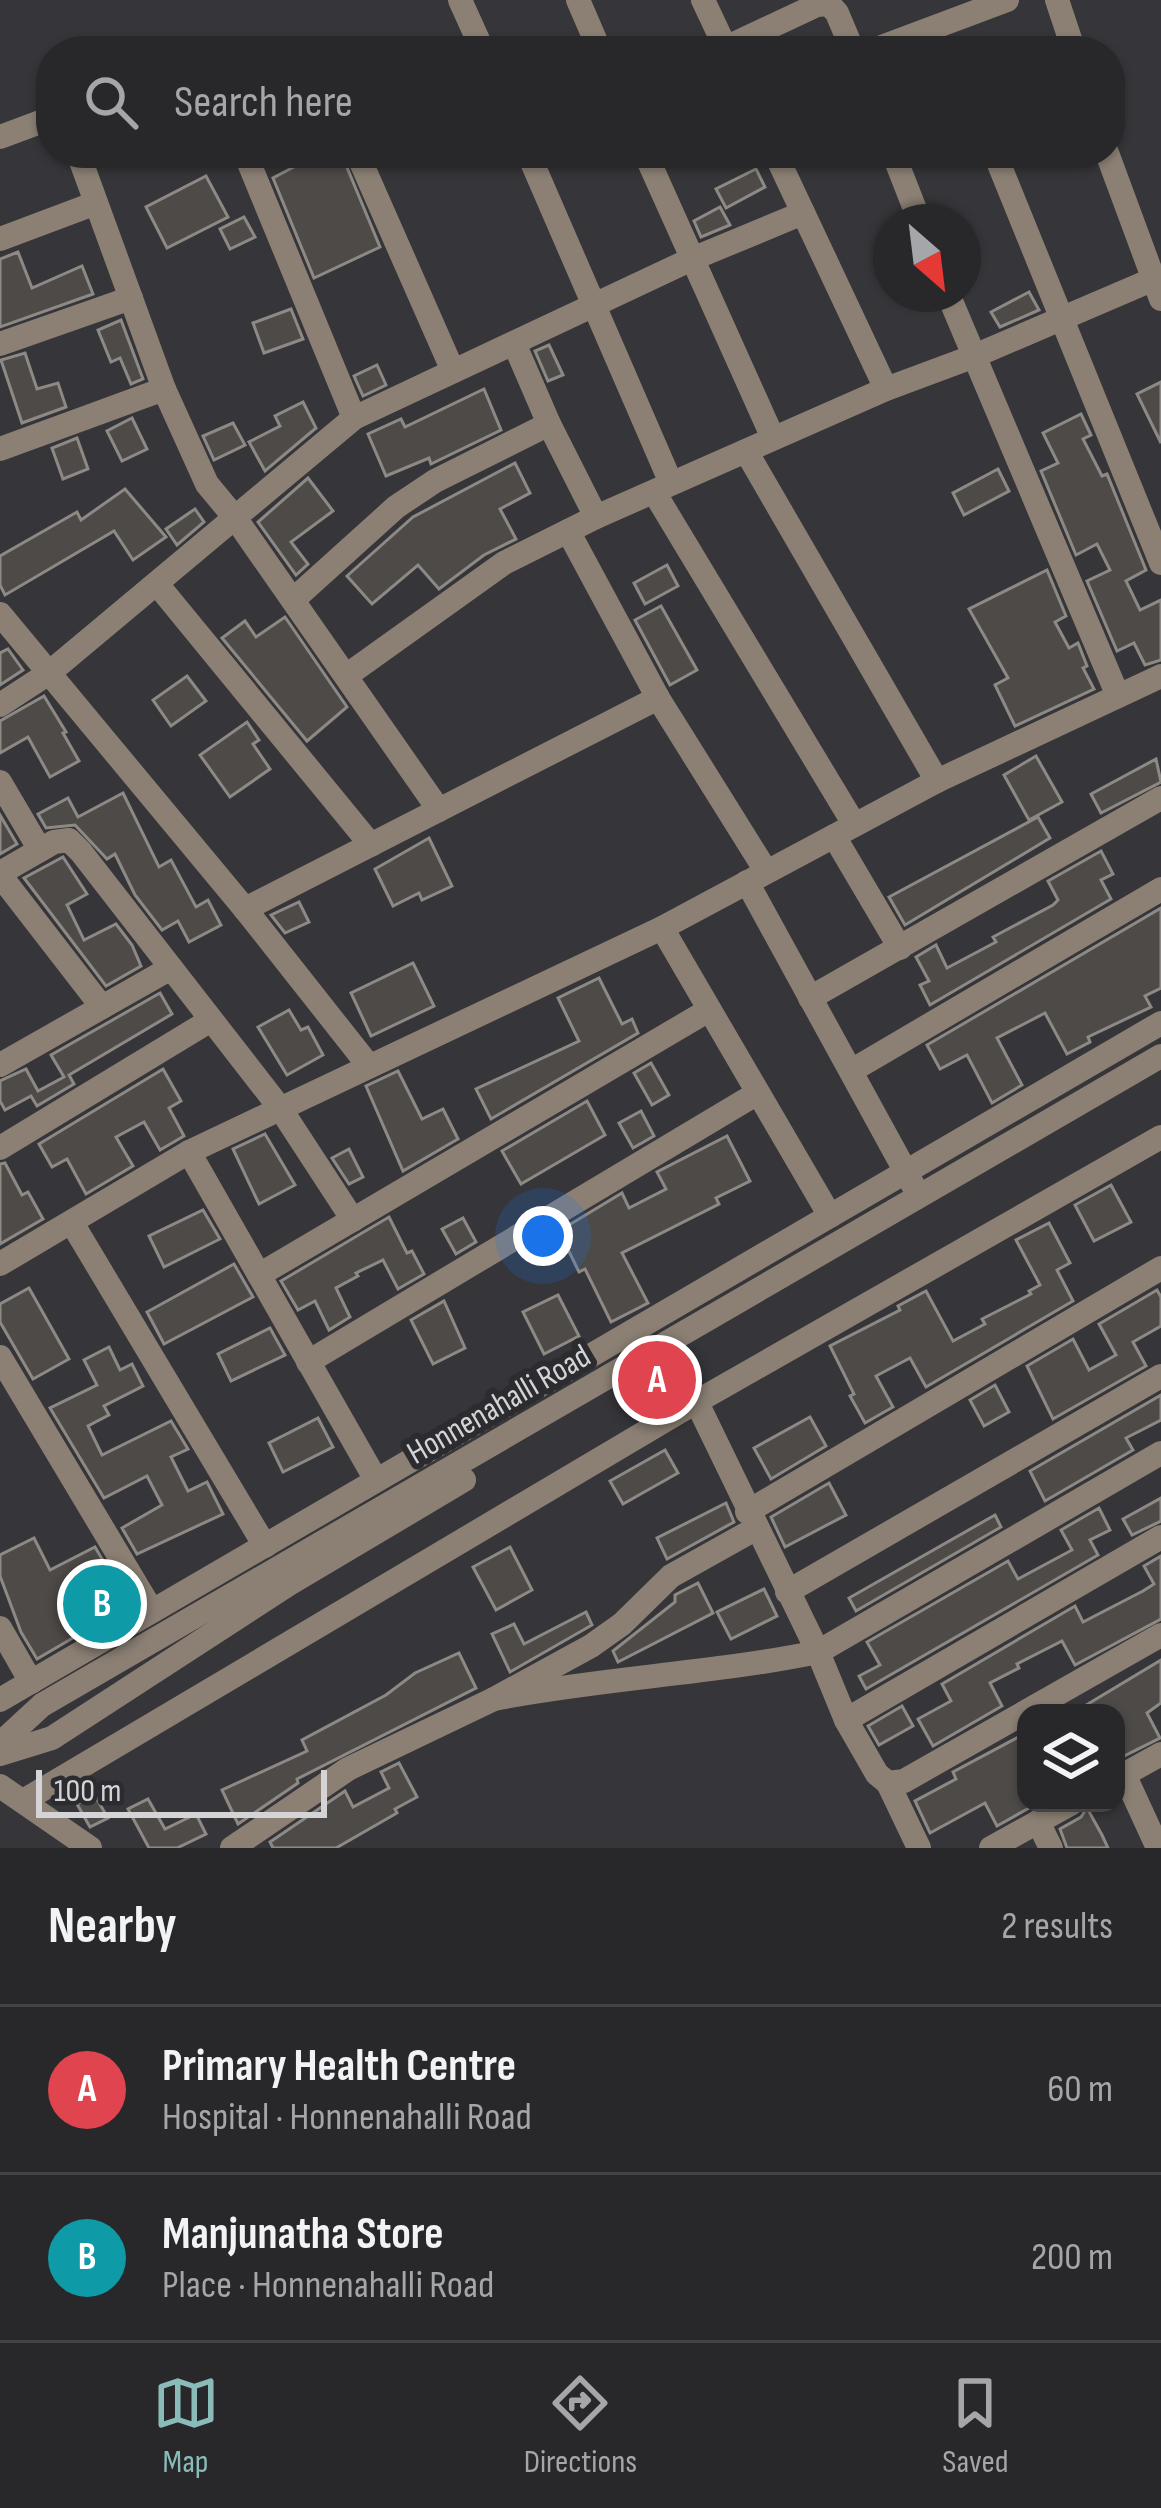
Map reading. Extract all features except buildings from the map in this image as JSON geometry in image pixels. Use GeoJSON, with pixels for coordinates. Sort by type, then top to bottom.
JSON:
{"type":"FeatureCollection","features":[{"type":"Feature","properties":{"kind":"street"},"geometry":{"type":"LineString","coordinates":[[460,0],[476,36]]}},
{"type":"Feature","properties":{"kind":"street"},"geometry":{"type":"LineString","coordinates":[[578,0],[594,36]]}},
{"type":"Feature","properties":{"kind":"street"},"geometry":{"type":"LineString","coordinates":[[703,0],[720,36]]}},
{"type":"Feature","properties":{"kind":"street"},"geometry":{"type":"LineString","coordinates":[[911,36],[1007,0]]}},
{"type":"Feature","properties":{"kind":"street"},"geometry":{"type":"LineString","coordinates":[[1057,0],[1069,36]]}},
{"type":"Feature","properties":{"kind":"street"},"geometry":{"type":"LineString","coordinates":[[754,36],[817,5],[829,4],[847,36]]}},
{"type":"Feature","properties":{"kind":"street"},"geometry":{"type":"LineString","coordinates":[[0,137],[36,124]]}},
{"type":"Feature","properties":{"kind":"street"},"geometry":{"type":"LineString","coordinates":[[83,168],[164,389],[207,484],[439,810]]}},
{"type":"Feature","properties":{"kind":"street"},"geometry":{"type":"LineString","coordinates":[[251,168],[354,418]]}},
{"type":"Feature","properties":{"kind":"street"},"geometry":{"type":"LineString","coordinates":[[364,168],[453,371]]}},
{"type":"Feature","properties":{"kind":"street"},"geometry":{"type":"LineString","coordinates":[[535,168],[596,305],[663,487],[901,948]]}},
{"type":"Feature","properties":{"kind":"street"},"geometry":{"type":"LineString","coordinates":[[652,168],[773,438]]}},
{"type":"Feature","properties":{"kind":"street"},"geometry":{"type":"LineString","coordinates":[[782,168],[886,389]]}},
{"type":"Feature","properties":{"kind":"street"},"geometry":{"type":"LineString","coordinates":[[898,168],[913,204]]}},
{"type":"Feature","properties":{"kind":"street"},"geometry":{"type":"LineString","coordinates":[[1001,168],[1161,563]]}},
{"type":"Feature","properties":{"kind":"street"},"geometry":{"type":"LineString","coordinates":[[346,676],[474,582],[596,517],[886,389],[1063,318],[1157,289],[1113,168]]}},
{"type":"Feature","properties":{"kind":"street"},"geometry":{"type":"LineString","coordinates":[[0,239],[96,203]]}},
{"type":"Feature","properties":{"kind":"street"},"geometry":{"type":"LineString","coordinates":[[0,705],[49,673],[354,418],[692,259],[803,213]]}},
{"type":"Feature","properties":{"kind":"street"},"geometry":{"type":"LineString","coordinates":[[0,344],[131,298]]}},
{"type":"Feature","properties":{"kind":"street"},"geometry":{"type":"LineString","coordinates":[[955,312],[1118,696]]}},
{"type":"Feature","properties":{"kind":"street"},"geometry":{"type":"LineString","coordinates":[[514,343],[596,517]]}},
{"type":"Feature","properties":{"kind":"street"},"geometry":{"type":"LineString","coordinates":[[0,449],[164,389]]}},
{"type":"Feature","properties":{"kind":"street"},"geometry":{"type":"LineString","coordinates":[[293,599],[396,506],[435,481],[549,424]]}},
{"type":"Feature","properties":{"kind":"street"},"geometry":{"type":"LineString","coordinates":[[746,451],[938,781]]}},
{"type":"Feature","properties":{"kind":"street"},"geometry":{"type":"LineString","coordinates":[[568,531],[757,876],[810,998],[920,1198]]}},
{"type":"Feature","properties":{"kind":"street"},"geometry":{"type":"LineString","coordinates":[[157,584],[371,844]]}},
{"type":"Feature","properties":{"kind":"street"},"geometry":{"type":"LineString","coordinates":[[0,614],[369,1066]]}},
{"type":"Feature","properties":{"kind":"street"},"geometry":{"type":"LineString","coordinates":[[0,1264],[189,1152],[662,928],[938,781],[1161,676]]}},
{"type":"Feature","properties":{"kind":"street"},"geometry":{"type":"LineString","coordinates":[[245,909],[658,698]]}},
{"type":"Feature","properties":{"kind":"street"},"geometry":{"type":"LineString","coordinates":[[0,782],[40,850]]}},
{"type":"Feature","properties":{"kind":"street"},"geometry":{"type":"LineString","coordinates":[[810,998],[1161,798]]}},
{"type":"Feature","properties":{"kind":"street"},"geometry":{"type":"LineString","coordinates":[[102,1007],[0,874],[40,850],[69,840],[280,1108],[353,1220]]}},
{"type":"Feature","properties":{"kind":"street"},"geometry":{"type":"LineString","coordinates":[[851,1071],[1161,889]]}},
{"type":"Feature","properties":{"kind":"street"},"geometry":{"type":"LineString","coordinates":[[662,928],[830,1216]]}},
{"type":"Feature","properties":{"kind":"street"},"geometry":{"type":"LineString","coordinates":[[0,1065],[171,968]]}},
{"type":"Feature","properties":{"kind":"street"},"geometry":{"type":"LineString","coordinates":[[259,1275],[709,1010]]}},
{"type":"Feature","properties":{"kind":"street"},"geometry":{"type":"LineString","coordinates":[[0,1148],[212,1020]]}},
{"type":"Feature","properties":{"kind":"street"},"geometry":{"type":"LineString","coordinates":[[0,1700],[1161,1023]]}},
{"type":"Feature","properties":{"kind":"street","name":"Honnenahalli Road"},"geometry":{"type":"LineString","coordinates":[[0,1754],[52,1738],[289,1584],[1161,1056]]}},
{"type":"Feature","properties":{"kind":"street","name":"Honnenahalli Road"},"geometry":{"type":"LineString","coordinates":[[0,1744],[43,1705],[1161,1074]]}},
{"type":"Feature","properties":{"kind":"street"},"geometry":{"type":"LineString","coordinates":[[308,1362],[756,1094]]}},
{"type":"Feature","properties":{"kind":"street"},"geometry":{"type":"LineString","coordinates":[[23,1801],[696,1402],[1161,1137]]}},
{"type":"Feature","properties":{"kind":"street"},"geometry":{"type":"LineString","coordinates":[[189,1152],[376,1480]]}},
{"type":"Feature","properties":{"kind":"street"},"geometry":{"type":"LineString","coordinates":[[72,1223],[265,1546]]}},
{"type":"Feature","properties":{"kind":"street"},"geometry":{"type":"LineString","coordinates":[[232,1848],[348,1769],[591,1646],[622,1624],[671,1576],[751,1520],[1161,1268]]}},
{"type":"Feature","properties":{"kind":"street"},"geometry":{"type":"LineString","coordinates":[[671,1350],[818,1652],[846,1720],[877,1774],[888,1783],[919,1848]]}},
{"type":"Feature","properties":{"kind":"street"},"geometry":{"type":"LineString","coordinates":[[0,1357],[152,1612]]}},
{"type":"Feature","properties":{"kind":"street"},"geometry":{"type":"LineString","coordinates":[[788,1592],[1161,1376]]}},
{"type":"Feature","properties":{"kind":"street"},"geometry":{"type":"LineString","coordinates":[[494,1699],[818,1652],[1161,1453]]}},
{"type":"Feature","properties":{"kind":"street"},"geometry":{"type":"LineString","coordinates":[[846,1720],[1161,1537]]}},
{"type":"Feature","properties":{"kind":"street"},"geometry":{"type":"LineString","coordinates":[[0,1628],[31,1682]]}},
{"type":"Feature","properties":{"kind":"street"},"geometry":{"type":"LineString","coordinates":[[888,1783],[904,1781],[1161,1635]]}},
{"type":"Feature","properties":{"kind":"street"},"geometry":{"type":"LineString","coordinates":[[1125,1773],[1161,1754]]}},
{"type":"Feature","properties":{"kind":"street"},"geometry":{"type":"LineString","coordinates":[[1125,1785],[1158,1848]]}},
{"type":"Feature","properties":{"kind":"street"},"geometry":{"type":"LineString","coordinates":[[0,1786],[90,1848]]}},
{"type":"Feature","properties":{"kind":"street"},"geometry":{"type":"LineString","coordinates":[[991,1848],[1056,1812]]}},
{"type":"Feature","properties":{"kind":"street"},"geometry":{"type":"LineString","coordinates":[[1038,1822],[1051,1848]]}},
{"type":"Feature","properties":{"kind":"place","name":"Primary Health Centre"},"geometry":{"type":"Point","coordinates":[657,1380]}},
{"type":"Feature","properties":{"kind":"place","name":"Manjunatha Store"},"geometry":{"type":"Point","coordinates":[102,1604]}}]}
